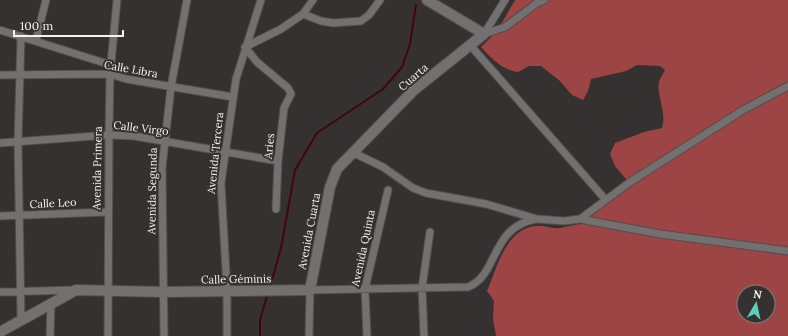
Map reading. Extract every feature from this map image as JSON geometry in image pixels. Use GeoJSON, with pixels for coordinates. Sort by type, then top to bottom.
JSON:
{"type":"FeatureCollection","features":[{"type":"Feature","properties":{"kind":"street"},"geometry":{"type":"LineString","coordinates":[[36,40],[46,0]]}},
{"type":"Feature","properties":{"kind":"street","name":"Avenida Primera"},"geometry":{"type":"LineString","coordinates":[[108,336],[110,291],[108,212],[110,74],[117,0]]}},
{"type":"Feature","properties":{"kind":"street","name":"Avenida Segunda"},"geometry":{"type":"LineString","coordinates":[[164,336],[162,168],[171,87],[187,0]]}},
{"type":"Feature","properties":{"kind":"street","name":"Avenida Tercera"},"geometry":{"type":"LineString","coordinates":[[227,336],[227,290],[221,183],[224,153],[233,97],[245,47],[261,0]]}},
{"type":"Feature","properties":{"kind":"street"},"geometry":{"type":"LineString","coordinates":[[245,47],[281,28],[303,14],[313,0]]}},
{"type":"Feature","properties":{"kind":"street"},"geometry":{"type":"LineString","coordinates":[[303,14],[321,21],[361,21],[369,15],[380,0]]}},
{"type":"Feature","properties":{"kind":"street"},"geometry":{"type":"LineString","coordinates":[[427,0],[484,34],[505,27],[537,3],[544,0]]}},
{"type":"Feature","properties":{"kind":"street"},"geometry":{"type":"LineString","coordinates":[[484,34],[505,0]]}},
{"type":"Feature","properties":{"kind":"street"},"geometry":{"type":"LineString","coordinates":[[0,30],[36,40],[111,65]]}},
{"type":"Feature","properties":{"kind":"street","name":"Cuarta"},"geometry":{"type":"LineString","coordinates":[[361,142],[414,90],[484,34]]}},
{"type":"Feature","properties":{"kind":"street"},"geometry":{"type":"LineString","coordinates":[[21,36],[18,142],[21,320]]}},
{"type":"Feature","properties":{"kind":"street"},"geometry":{"type":"LineString","coordinates":[[470,45],[605,199]]}},
{"type":"Feature","properties":{"kind":"street","name":"Aries"},"geometry":{"type":"LineString","coordinates":[[245,47],[257,62],[288,88],[291,94],[284,108],[278,161],[276,209]]}},
{"type":"Feature","properties":{"kind":"street","name":"Calle Libra"},"geometry":{"type":"LineString","coordinates":[[0,74],[110,74],[126,79],[233,97]]}},
{"type":"Feature","properties":{"kind":"street"},"geometry":{"type":"LineString","coordinates":[[580,219],[605,199],[743,110],[788,86]]}},
{"type":"Feature","properties":{"kind":"street","name":"Calle Virgo"},"geometry":{"type":"LineString","coordinates":[[0,143],[109,135],[134,136],[224,153],[278,161]]}},
{"type":"Feature","properties":{"kind":"street","name":"Avenida Cuarta"},"geometry":{"type":"LineString","coordinates":[[309,336],[310,290],[333,175],[336,168],[361,142]]}},
{"type":"Feature","properties":{"kind":"street"},"geometry":{"type":"LineString","coordinates":[[352,152],[383,167],[413,188],[426,193],[486,204],[537,219],[559,221],[580,219],[660,234],[788,251]]}},
{"type":"Feature","properties":{"kind":"street","name":"Avenida Quinta"},"geometry":{"type":"LineString","coordinates":[[367,336],[365,289],[388,190]]}},
{"type":"Feature","properties":{"kind":"street","name":"Calle Leo"},"geometry":{"type":"LineString","coordinates":[[0,216],[108,212]]}},
{"type":"Feature","properties":{"kind":"street","name":"Calle Géminis"},"geometry":{"type":"LineString","coordinates":[[0,332],[76,290],[163,292],[468,286],[482,279],[507,235],[525,221],[537,219]]}},
{"type":"Feature","properties":{"kind":"street"},"geometry":{"type":"LineString","coordinates":[[424,336],[422,288],[430,232]]}},
{"type":"Feature","properties":{"kind":"street"},"geometry":{"type":"LineString","coordinates":[[0,292],[76,290]]}},
{"type":"Feature","properties":{"kind":"street"},"geometry":{"type":"LineString","coordinates":[[50,336],[51,303]]}},
{"type":"Feature","properties":{"kind":"shaded area"},"geometry":{"type":"Polygon","coordinates":[[[515,0],[788,0],[788,336],[496,336],[493,319],[494,301],[487,291],[499,261],[510,241],[526,228],[539,226],[560,228],[579,224],[590,224],[590,213],[632,186],[615,166],[610,154],[615,143],[644,132],[662,128],[663,116],[658,87],[659,80],[665,70],[660,66],[637,65],[626,71],[591,79],[588,91],[583,100],[572,95],[560,81],[541,66],[529,66],[518,72],[512,71],[498,63],[481,47],[497,31],[515,0]]]}},
{"type":"Feature","properties":{"kind":"waterway"},"geometry":{"type":"LineString","coordinates":[[270,287],[281,248],[295,170],[317,133],[383,89],[402,67],[410,44],[416,5]]}},
{"type":"Feature","properties":{"kind":"waterway"},"geometry":{"type":"LineString","coordinates":[[260,336],[260,320],[268,293]]}}]}
